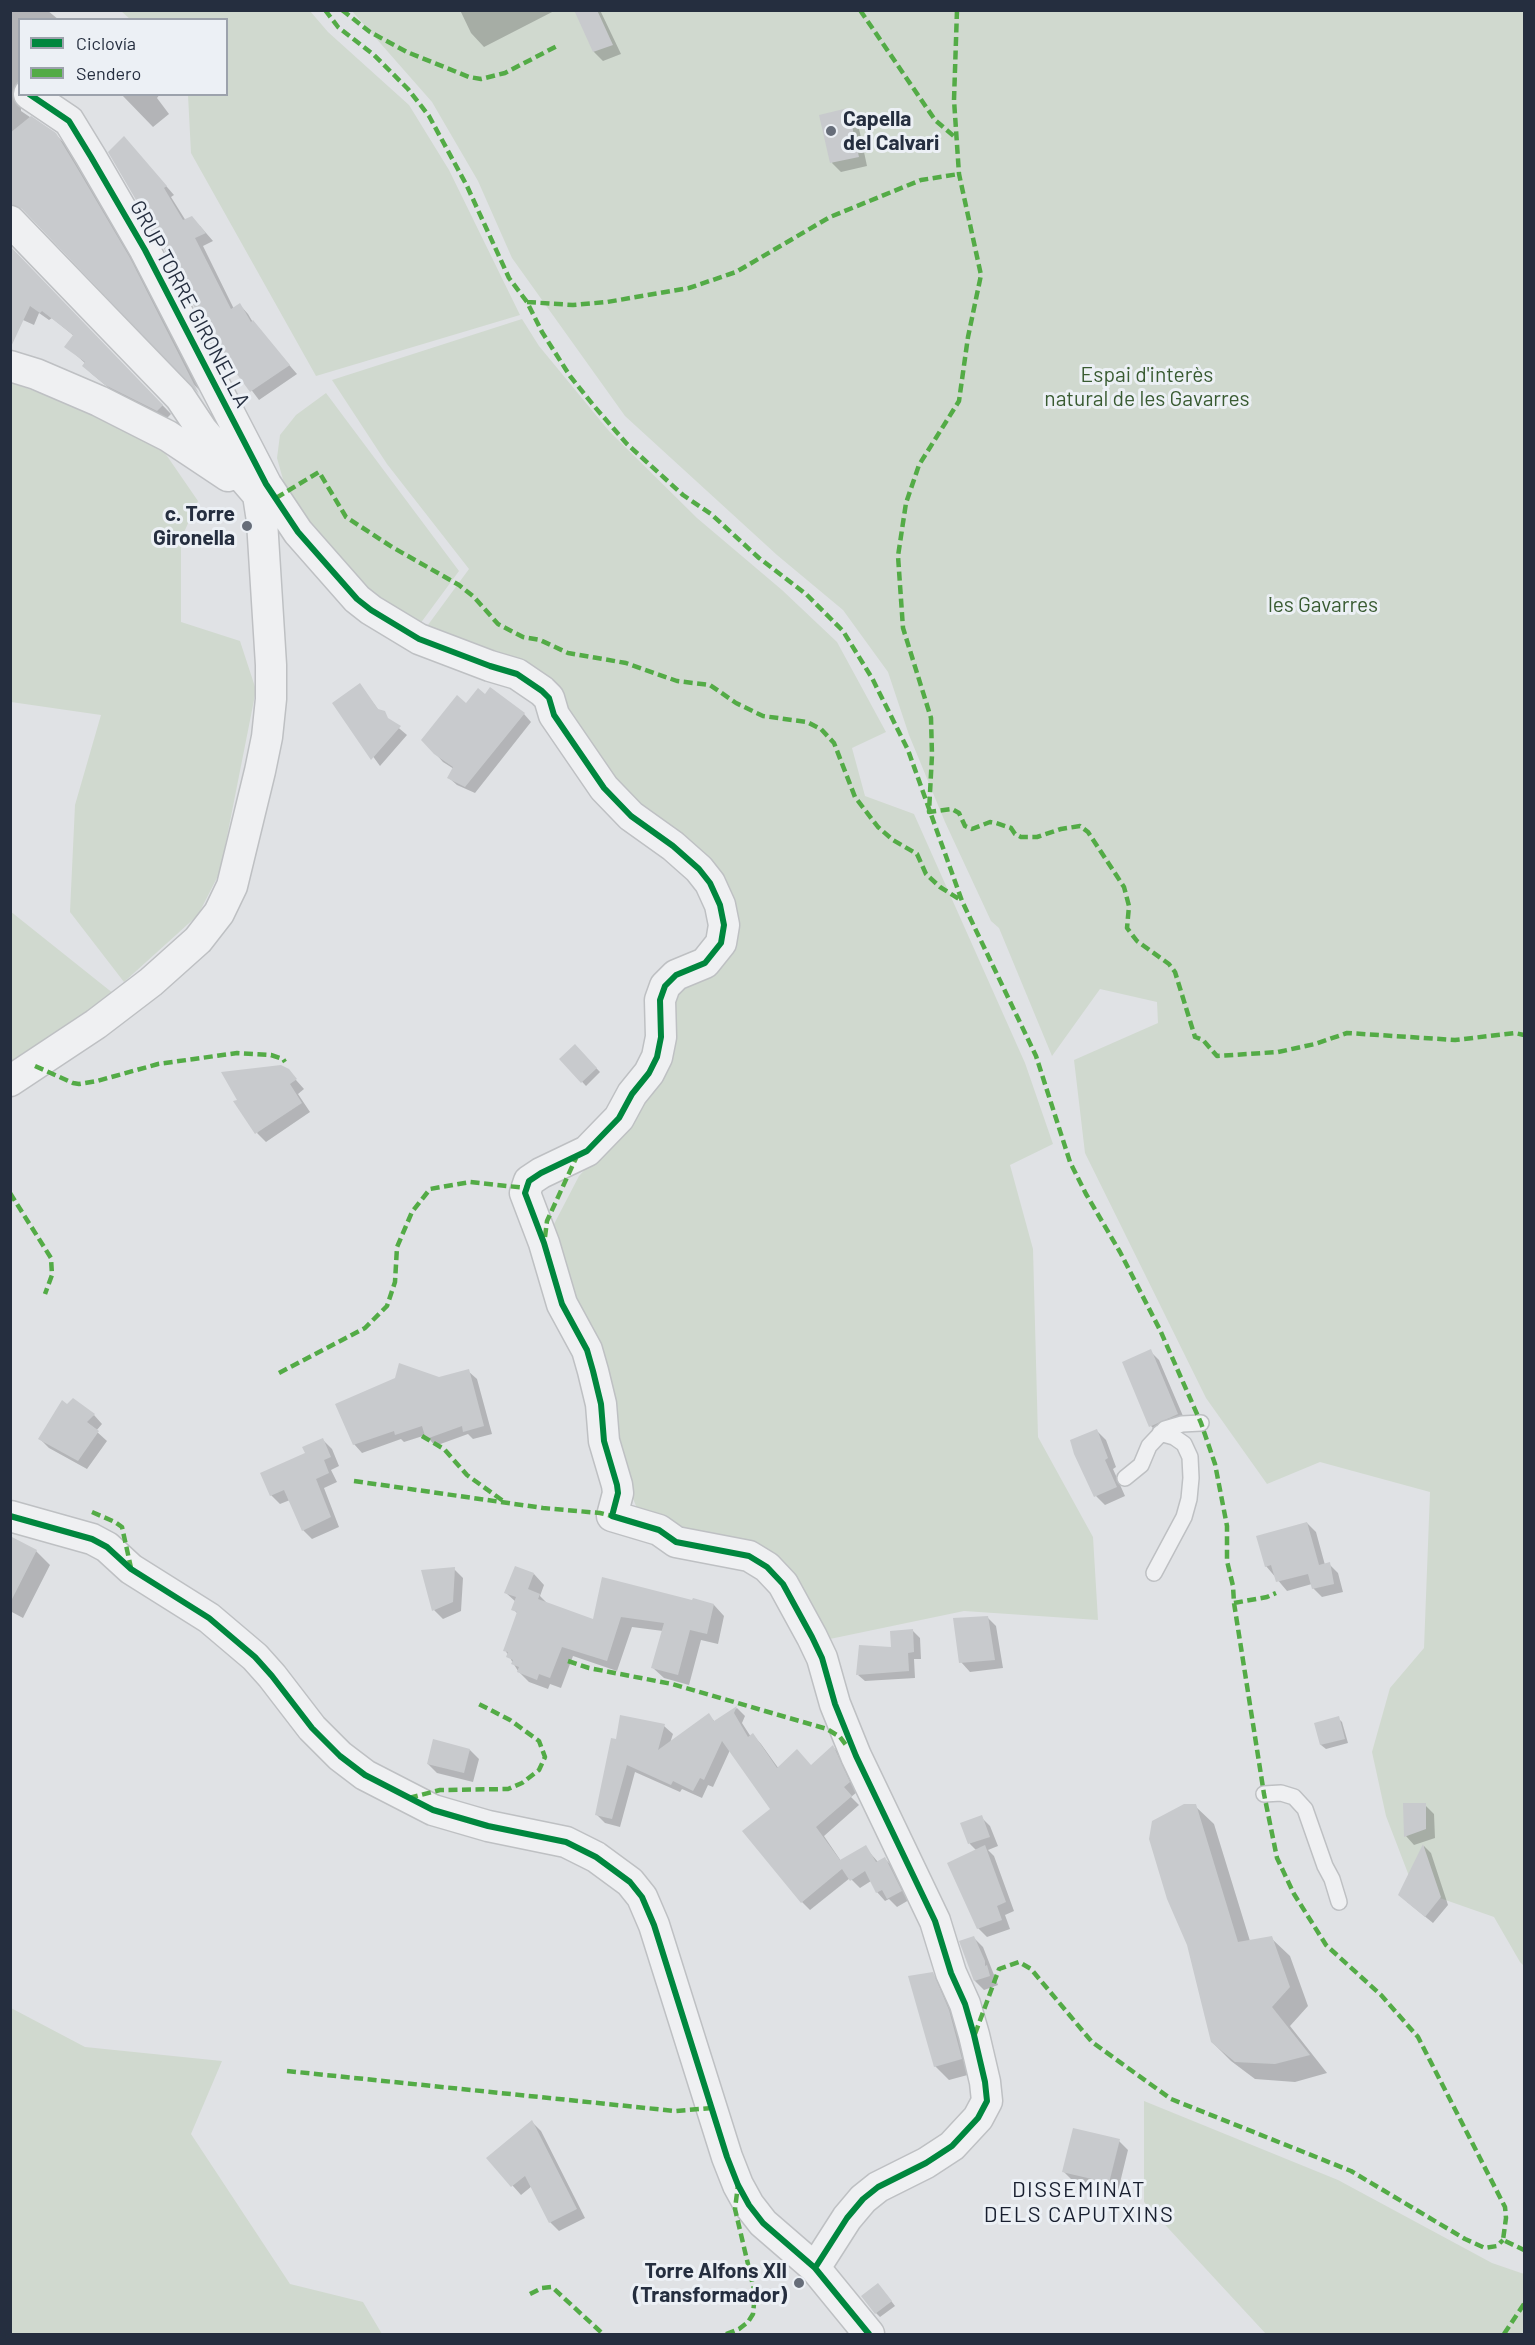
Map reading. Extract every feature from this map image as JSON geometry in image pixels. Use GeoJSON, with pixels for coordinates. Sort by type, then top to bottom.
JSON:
{"type":"FeatureCollection","features":[{"type":"Feature","properties":{"kind":"street","name":"GRUP TORRE GIRONELLA"},"geometry":{"type":"LineString","coordinates":[[31,96],[69,121],[146,250],[262,489]]}},
{"type":"Feature","properties":{"kind":"street"},"geometry":{"type":"LineString","coordinates":[[10,221],[180,397],[202,430],[262,489],[357,599],[418,639],[517,674],[542,691],[549,698],[554,715],[604,788],[631,816],[673,846],[699,869],[710,883],[720,905],[724,924],[721,943],[705,963],[676,975],[665,986],[660,1000],[661,1037],[657,1057],[619,1118],[587,1151],[529,1181],[525,1193],[544,1243],[562,1304],[587,1350],[593,1371],[601,1404],[604,1441],[617,1485],[618,1493],[612,1516],[659,1530],[676,1542],[749,1556],[767,1567],[783,1584],[822,1658],[835,1704],[856,1756],[935,1921],[974,2035],[987,2101],[978,2118],[952,2146],[926,2163],[878,2187],[863,2199],[847,2218],[815,2268]]}},
{"type":"Feature","properties":{"kind":"street"},"geometry":{"type":"LineString","coordinates":[[10,366],[36,374],[99,401],[168,436],[241,486],[262,489]]}},
{"type":"Feature","properties":{"kind":"street"},"geometry":{"type":"LineString","coordinates":[[10,1081],[96,1024],[174,962],[208,928],[219,913],[232,886],[260,771],[271,699],[262,489]]}},
{"type":"Feature","properties":{"kind":"street"},"geometry":{"type":"LineString","coordinates":[[10,1516],[92,1539],[107,1547],[131,1569],[209,1618],[255,1657],[312,1728],[340,1756],[365,1775],[433,1810],[489,1826],[566,1842],[596,1857],[630,1881],[642,1897],[654,1925],[726,2157],[738,2185],[749,2205],[763,2223],[815,2268],[869,2334]]}},
{"type":"Feature","properties":{"kind":"lane"},"geometry":{"type":"LineString","coordinates":[[1125,1478],[1141,1465],[1149,1446],[1160,1433],[1182,1424],[1201,1423]]}},
{"type":"Feature","properties":{"kind":"lane"},"geometry":{"type":"LineString","coordinates":[[1154,1573],[1184,1517],[1190,1499],[1191,1478],[1190,1456],[1184,1444],[1174,1437],[1160,1433]]}},
{"type":"Feature","properties":{"kind":"lane"},"geometry":{"type":"LineString","coordinates":[[1264,1794],[1281,1793],[1294,1797],[1305,1809],[1339,1902]]}},
{"type":"Feature","properties":{"kind":"green space"},"geometry":{"type":"Polygon","coordinates":[[[121,11],[310,11],[328,32],[409,105],[449,170],[520,315],[316,376],[191,153],[188,96],[228,96],[228,18],[129,18],[121,11]]]}},
{"type":"Feature","properties":{"kind":"green space","name":"Espai d'interès natural de les Gavarres"},"geometry":{"type":"Polygon","coordinates":[[[352,11],[1524,11],[1524,1966],[1494,1917],[1414,1889],[1386,1816],[1372,1752],[1390,1688],[1424,1648],[1430,1492],[1320,1462],[1267,1484],[1206,1398],[1085,1153],[1074,1060],[1158,1023],[1157,1002],[1100,989],[1052,1056],[999,928],[991,921],[945,822],[909,735],[888,672],[843,610],[777,555],[625,416],[512,258],[478,181],[432,102],[352,11]]]}},
{"type":"Feature","properties":{"kind":"green space"},"geometry":{"type":"Polygon","coordinates":[[[522,319],[539,346],[609,431],[697,518],[782,590],[837,642],[886,732],[852,748],[865,796],[914,814],[1025,1063],[1053,1144],[1010,1165],[1033,1249],[1038,1437],[1093,1537],[1098,1620],[964,1611],[825,1640],[797,1591],[683,1536],[638,1511],[628,1486],[553,1226],[579,1176],[610,1142],[669,998],[729,940],[662,830],[563,721],[425,629],[469,569],[387,464],[332,380],[522,319]]]}},
{"type":"Feature","properties":{"kind":"green space"},"geometry":{"type":"Polygon","coordinates":[[[10,382],[100,415],[165,453],[198,501],[181,539],[181,622],[240,641],[256,690],[220,872],[198,915],[124,982],[70,912],[75,805],[101,715],[11,702],[10,382]]]}},
{"type":"Feature","properties":{"kind":"green space"},"geometry":{"type":"Polygon","coordinates":[[[326,393],[459,571],[417,628],[388,611],[310,523],[284,483],[277,458],[280,435],[296,415],[326,393]]]}},
{"type":"Feature","properties":{"kind":"green space"},"geometry":{"type":"Polygon","coordinates":[[[10,911],[114,994],[10,1066],[10,911]]]}},
{"type":"Feature","properties":{"kind":"green space"},"geometry":{"type":"Polygon","coordinates":[[[11,2008],[85,2047],[222,2061],[191,2134],[290,2284],[363,2302],[382,2334],[11,2334],[11,2008]]]}},
{"type":"Feature","properties":{"kind":"green space"},"geometry":{"type":"Polygon","coordinates":[[[1144,2101],[1338,2180],[1492,2263],[1524,2274],[1524,2334],[1266,2334],[1144,2202],[1144,2101]]]}},
{"type":"Feature","properties":{"kind":"building"},"geometry":{"type":"Polygon","coordinates":[[[574,10],[597,10],[613,45],[593,52],[574,10]]]}},
{"type":"Feature","properties":{"kind":"building","name":"Capella del Calvari"},"geometry":{"type":"Polygon","coordinates":[[[848,108],[859,157],[830,163],[819,115],[848,108]]]}},
{"type":"Feature","properties":{"kind":"building"},"geometry":{"type":"Polygon","coordinates":[[[31,116],[56,133],[76,166],[130,258],[199,394],[22,209],[10,204],[10,133],[31,116]]]}},
{"type":"Feature","properties":{"kind":"building"},"geometry":{"type":"Polygon","coordinates":[[[124,136],[167,186],[164,188],[183,220],[192,216],[206,233],[195,238],[231,309],[240,303],[251,322],[253,320],[290,365],[250,392],[223,355],[221,358],[160,241],[108,152],[124,136]]]}},
{"type":"Feature","properties":{"kind":"building"},"geometry":{"type":"Polygon","coordinates":[[[10,246],[163,405],[157,411],[105,385],[82,366],[85,362],[64,347],[73,335],[42,311],[40,313],[30,306],[10,349],[10,246]]]}},
{"type":"Feature","properties":{"kind":"building"},"geometry":{"type":"Polygon","coordinates":[[[360,683],[378,709],[385,711],[388,718],[401,726],[371,760],[332,703],[360,683]]]}},
{"type":"Feature","properties":{"kind":"building"},"geometry":{"type":"Polygon","coordinates":[[[490,687],[525,713],[465,787],[447,778],[453,767],[434,754],[421,740],[457,695],[466,703],[478,688],[485,694],[490,687]]]}},
{"type":"Feature","properties":{"kind":"building"},"geometry":{"type":"Polygon","coordinates":[[[575,1044],[597,1068],[581,1083],[559,1059],[575,1044]]]}},
{"type":"Feature","properties":{"kind":"building"},"geometry":{"type":"Polygon","coordinates":[[[281,1065],[289,1069],[297,1079],[290,1084],[302,1103],[255,1134],[233,1101],[237,1100],[221,1072],[281,1065]]]}},
{"type":"Feature","properties":{"kind":"building"},"geometry":{"type":"Polygon","coordinates":[[[1151,1349],[1178,1414],[1149,1427],[1122,1362],[1151,1349]]]}},
{"type":"Feature","properties":{"kind":"building"},"geometry":{"type":"Polygon","coordinates":[[[399,1363],[439,1377],[469,1369],[484,1426],[463,1432],[462,1426],[426,1439],[422,1426],[395,1435],[394,1431],[353,1445],[335,1404],[395,1378],[399,1363]]]}},
{"type":"Feature","properties":{"kind":"building"},"geometry":{"type":"Polygon","coordinates":[[[73,1398],[95,1414],[87,1422],[99,1431],[78,1461],[38,1439],[62,1400],[67,1404],[73,1398]]]}},
{"type":"Feature","properties":{"kind":"building"},"geometry":{"type":"Polygon","coordinates":[[[1097,1429],[1108,1458],[1105,1460],[1117,1487],[1094,1497],[1070,1440],[1097,1429]]]}},
{"type":"Feature","properties":{"kind":"building"},"geometry":{"type":"Polygon","coordinates":[[[323,1438],[331,1457],[324,1460],[329,1473],[316,1479],[331,1517],[302,1531],[284,1490],[270,1496],[260,1473],[305,1453],[302,1447],[323,1438]]]}},
{"type":"Feature","properties":{"kind":"building"},"geometry":{"type":"Polygon","coordinates":[[[1307,1522],[1319,1565],[1330,1562],[1334,1584],[1312,1589],[1308,1574],[1276,1582],[1271,1565],[1265,1567],[1256,1536],[1307,1522]]]}},
{"type":"Feature","properties":{"kind":"building"},"geometry":{"type":"Polygon","coordinates":[[[10,1536],[37,1550],[10,1603],[10,1536]]]}},
{"type":"Feature","properties":{"kind":"building"},"geometry":{"type":"Polygon","coordinates":[[[515,1566],[534,1573],[528,1589],[540,1594],[538,1599],[593,1619],[602,1577],[714,1604],[707,1634],[690,1630],[678,1675],[651,1668],[664,1623],[621,1617],[607,1661],[562,1647],[550,1678],[539,1674],[537,1680],[517,1672],[519,1667],[511,1664],[513,1660],[506,1657],[508,1652],[503,1651],[517,1612],[511,1610],[516,1597],[504,1593],[515,1566]]]}},
{"type":"Feature","properties":{"kind":"building"},"geometry":{"type":"Polygon","coordinates":[[[455,1567],[453,1602],[432,1611],[421,1570],[455,1567]]]}},
{"type":"Feature","properties":{"kind":"building"},"geometry":{"type":"Polygon","coordinates":[[[988,1616],[995,1660],[959,1663],[953,1618],[988,1616]]]}},
{"type":"Feature","properties":{"kind":"building"},"geometry":{"type":"Polygon","coordinates":[[[913,1629],[914,1652],[908,1653],[909,1671],[856,1675],[859,1645],[891,1647],[890,1631],[913,1629]]]}},
{"type":"Feature","properties":{"kind":"building"},"geometry":{"type":"Polygon","coordinates":[[[737,1706],[734,1713],[748,1737],[753,1733],[777,1768],[797,1749],[811,1765],[833,1745],[850,1782],[844,1787],[852,1796],[816,1827],[840,1860],[866,1845],[876,1862],[885,1857],[902,1891],[887,1899],[882,1890],[876,1893],[865,1871],[850,1881],[842,1869],[801,1903],[742,1831],[770,1809],[722,1741],[704,1780],[700,1778],[693,1791],[673,1781],[671,1785],[627,1765],[612,1819],[595,1815],[611,1738],[616,1739],[620,1715],[665,1724],[658,1750],[709,1713],[714,1721],[737,1706]]]}},
{"type":"Feature","properties":{"kind":"building"},"geometry":{"type":"Polygon","coordinates":[[[1339,1716],[1345,1739],[1320,1745],[1314,1723],[1339,1716]]]}},
{"type":"Feature","properties":{"kind":"building"},"geometry":{"type":"Polygon","coordinates":[[[433,1739],[470,1749],[464,1773],[427,1764],[433,1739]]]}},
{"type":"Feature","properties":{"kind":"building"},"geometry":{"type":"Polygon","coordinates":[[[1403,1803],[1426,1803],[1426,1829],[1404,1837],[1403,1803]]]}},
{"type":"Feature","properties":{"kind":"building"},"geometry":{"type":"Polygon","coordinates":[[[1184,1804],[1196,1804],[1238,1942],[1272,1936],[1290,1987],[1272,2007],[1310,2055],[1275,2064],[1235,2062],[1211,2042],[1187,1945],[1167,1899],[1149,1839],[1152,1821],[1184,1804]]]}},
{"type":"Feature","properties":{"kind":"building"},"geometry":{"type":"Polygon","coordinates":[[[982,1815],[990,1837],[968,1844],[960,1823],[982,1815]]]}},
{"type":"Feature","properties":{"kind":"building"},"geometry":{"type":"Polygon","coordinates":[[[1423,1844],[1441,1897],[1425,1917],[1398,1895],[1423,1844]]]}},
{"type":"Feature","properties":{"kind":"building"},"geometry":{"type":"Polygon","coordinates":[[[985,1845],[1006,1902],[997,1906],[1002,1920],[977,1929],[947,1863],[985,1845]]]}},
{"type":"Feature","properties":{"kind":"building"},"geometry":{"type":"Polygon","coordinates":[[[974,1936],[990,1976],[974,1981],[959,1941],[974,1936]]]}},
{"type":"Feature","properties":{"kind":"building"},"geometry":{"type":"Polygon","coordinates":[[[933,1972],[949,2010],[962,2059],[934,2067],[908,1976],[933,1972]]]}},
{"type":"Feature","properties":{"kind":"building"},"geometry":{"type":"Polygon","coordinates":[[[532,2120],[577,2209],[549,2223],[525,2176],[511,2187],[486,2158],[532,2120]]]}},
{"type":"Feature","properties":{"kind":"building"},"geometry":{"type":"Polygon","coordinates":[[[1073,2128],[1120,2139],[1109,2183],[1062,2172],[1073,2128]]]}},
{"type":"Feature","properties":{"kind":"building"},"geometry":{"type":"Polygon","coordinates":[[[878,2283],[892,2301],[875,2314],[861,2296],[878,2283]]]}},
{"type":"Feature","properties":{"kind":"marked path"},"geometry":{"type":"LineString","coordinates":[[325,10],[338,27],[374,55],[408,89],[429,116],[467,186],[509,278],[527,302],[542,332],[570,376],[594,406],[627,444],[683,495],[711,514],[759,558],[806,594],[843,631],[872,678],[908,750],[962,901],[1036,1056],[1070,1162],[1160,1330],[1201,1423],[1215,1464],[1227,1526],[1227,1561],[1233,1586],[1264,1794],[1277,1858],[1294,1894],[1326,1945],[1381,1995],[1418,2037],[1505,2207],[1503,2240],[1524,2250]]}},
{"type":"Feature","properties":{"kind":"marked path"},"geometry":{"type":"LineString","coordinates":[[342,10],[370,32],[407,52],[469,77],[481,79],[505,73],[559,45]]}},
{"type":"Feature","properties":{"kind":"marked path"},"geometry":{"type":"LineString","coordinates":[[860,10],[935,120],[956,138]]}},
{"type":"Feature","properties":{"kind":"marked path"},"geometry":{"type":"LineString","coordinates":[[957,10],[954,100],[959,174],[981,275],[968,337],[959,401],[919,465],[906,503],[898,556],[903,628],[931,718],[929,812],[952,809],[959,813],[965,826],[972,829],[990,822],[1011,828],[1021,837],[1037,837],[1061,829],[1080,826],[1088,832],[1124,887],[1129,906],[1127,928],[1137,941],[1169,964],[1175,972],[1195,1037],[1203,1040],[1217,1056],[1278,1052],[1315,1044],[1347,1033],[1455,1040],[1515,1033],[1524,1035]]}},
{"type":"Feature","properties":{"kind":"marked path"},"geometry":{"type":"LineString","coordinates":[[527,302],[573,305],[607,302],[689,288],[736,272],[830,217],[921,180],[959,174]]}},
{"type":"Feature","properties":{"kind":"marked path"},"geometry":{"type":"LineString","coordinates":[[276,498],[319,472],[346,517],[392,547],[459,585],[474,597],[498,624],[523,637],[540,640],[568,653],[626,663],[677,681],[710,685],[736,703],[763,716],[807,722],[821,729],[834,743],[855,797],[878,827],[893,840],[917,854],[926,874],[940,887],[962,901]]}},
{"type":"Feature","properties":{"kind":"marked path"},"geometry":{"type":"LineString","coordinates":[[35,1066],[79,1084],[158,1064],[237,1053],[271,1055],[285,1062]]}},
{"type":"Feature","properties":{"kind":"marked path"},"geometry":{"type":"LineString","coordinates":[[545,1237],[547,1221],[576,1158]]}},
{"type":"Feature","properties":{"kind":"marked path"},"geometry":{"type":"LineString","coordinates":[[279,1373],[365,1328],[387,1306],[395,1282],[397,1247],[412,1212],[430,1189],[470,1182],[526,1188]]}},
{"type":"Feature","properties":{"kind":"marked path"},"geometry":{"type":"LineString","coordinates":[[10,1193],[51,1258],[52,1275],[45,1294]]}},
{"type":"Feature","properties":{"kind":"marked path"},"geometry":{"type":"LineString","coordinates":[[422,1436],[444,1449],[467,1475],[506,1503]]}},
{"type":"Feature","properties":{"kind":"marked path"},"geometry":{"type":"LineString","coordinates":[[354,1481],[612,1516]]}},
{"type":"Feature","properties":{"kind":"marked path"},"geometry":{"type":"LineString","coordinates":[[92,1512],[122,1527],[131,1568]]}},
{"type":"Feature","properties":{"kind":"marked path"},"geometry":{"type":"LineString","coordinates":[[1234,1603],[1267,1597],[1276,1593]]}},
{"type":"Feature","properties":{"kind":"marked path"},"geometry":{"type":"LineString","coordinates":[[568,1661],[589,1668],[672,1684],[827,1729],[840,1737],[846,1745]]}},
{"type":"Feature","properties":{"kind":"marked path"},"geometry":{"type":"LineString","coordinates":[[409,1798],[440,1790],[508,1789],[522,1783],[539,1770],[545,1757],[539,1741],[510,1720],[477,1703]]}},
{"type":"Feature","properties":{"kind":"marked path"},"geometry":{"type":"LineString","coordinates":[[975,2034],[999,1969],[1019,1962],[1031,1969],[1092,2042],[1171,2099],[1351,2171],[1465,2239],[1485,2248],[1497,2246],[1503,2240]]}},
{"type":"Feature","properties":{"kind":"marked path"},"geometry":{"type":"LineString","coordinates":[[287,2071],[675,2111],[712,2108]]}},
{"type":"Feature","properties":{"kind":"marked path"},"geometry":{"type":"LineString","coordinates":[[726,2334],[739,2329],[748,2322],[753,2314],[755,2294],[735,2209],[738,2185]]}},
{"type":"Feature","properties":{"kind":"marked path"},"geometry":{"type":"LineString","coordinates":[[530,2294],[542,2288],[552,2287],[603,2334]]}},
{"type":"Feature","properties":{"kind":"marked path"},"geometry":{"type":"LineString","coordinates":[[1504,2334],[1524,2304]]}},
{"type":"Feature","properties":{"kind":"cycle path"},"geometry":{"type":"LineString","coordinates":[[32,96],[69,121],[91,157],[145,250],[266,484],[298,532],[357,599],[371,610],[419,639],[517,674],[542,691],[549,698],[554,715],[604,788],[631,816],[673,846],[699,869],[710,883],[720,905],[724,925],[721,943],[705,963],[676,975],[665,986],[660,1000],[661,1037],[657,1057],[619,1118],[587,1151],[529,1181],[525,1193],[544,1243],[562,1304],[587,1350],[593,1371],[601,1404],[604,1441],[617,1485],[618,1493],[612,1516],[659,1530],[676,1542],[749,1556],[767,1567],[783,1584],[822,1658],[835,1704],[856,1756],[935,1921],[974,2035],[987,2101],[978,2118],[952,2146],[926,2163],[878,2187],[863,2199],[847,2218],[815,2268]]}},
{"type":"Feature","properties":{"kind":"cycle path"},"geometry":{"type":"LineString","coordinates":[[10,1516],[92,1539],[107,1547],[131,1569],[209,1618],[255,1657],[312,1728],[340,1756],[365,1775],[433,1810],[488,1826],[566,1842],[596,1857],[630,1882],[642,1897],[654,1925],[727,2157],[738,2185],[749,2205],[763,2223],[815,2268],[869,2334]]}},
{"type":"Feature","properties":{"kind":"place","name":"Capella del Calvari"},"geometry":{"type":"Point","coordinates":[831,131]}},
{"type":"Feature","properties":{"kind":"place","name":"c. Torre Gironella"},"geometry":{"type":"Point","coordinates":[247,526]}},
{"type":"Feature","properties":{"kind":"place","name":"Torre Alfons XII (Transformador)"},"geometry":{"type":"Point","coordinates":[799,2283]}},
{"type":"Feature","properties":{"kind":"district","name":"DISSEMINAT DELS CAPUTXINS"},"geometry":{"type":"Point","coordinates":[1079,2202]}},
{"type":"Feature","properties":{"kind":"park label","name":"les Gavarres"},"geometry":{"type":"Point","coordinates":[1323,605]}}]}
